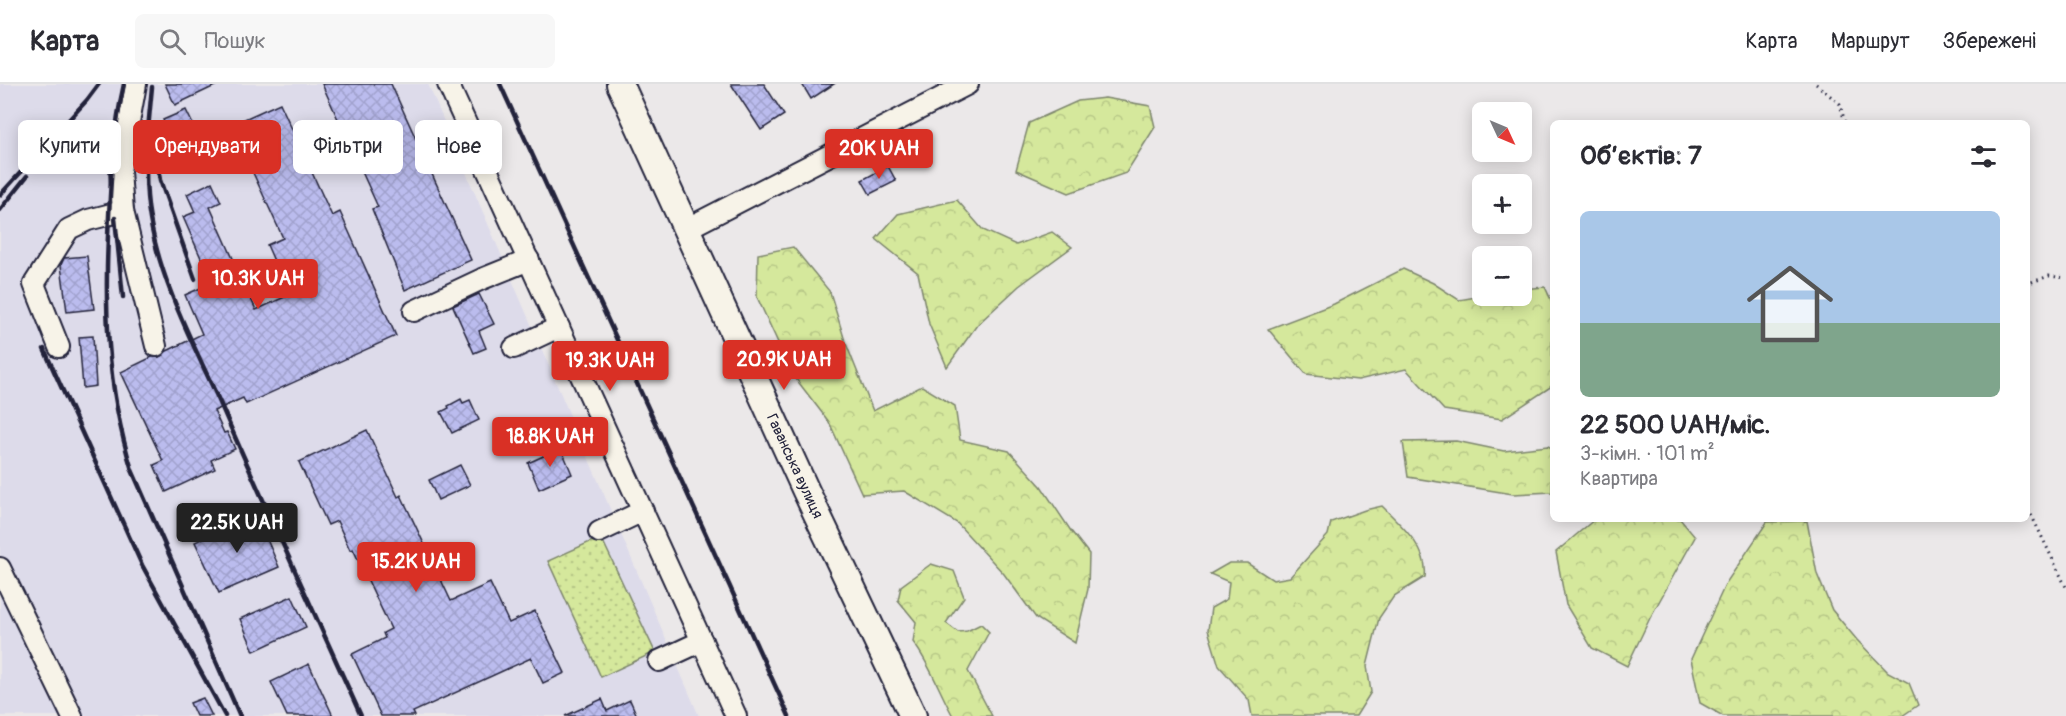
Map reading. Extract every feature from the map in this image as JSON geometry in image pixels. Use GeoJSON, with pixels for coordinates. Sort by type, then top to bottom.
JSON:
{"type":"FeatureCollection","features":[{"type":"Feature","properties":{"kind":"main road","name":"Гаванська вулиця"},"geometry":{"type":"LineString","coordinates":[[620,84],[796,470],[914,716]]}},
{"type":"Feature","properties":{"kind":"street"},"geometry":{"type":"LineString","coordinates":[[136,84],[120,171],[123,211],[156,346]]}},
{"type":"Feature","properties":{"kind":"street"},"geometry":{"type":"LineString","coordinates":[[448,84],[736,716]]}},
{"type":"Feature","properties":{"kind":"street"},"geometry":{"type":"LineString","coordinates":[[686,229],[968,84]]}},
{"type":"Feature","properties":{"kind":"street"},"geometry":{"type":"LineString","coordinates":[[59,347],[34,284],[69,230],[88,220],[123,211]]}},
{"type":"Feature","properties":{"kind":"street"},"geometry":{"type":"LineString","coordinates":[[414,311],[529,260]]}},
{"type":"Feature","properties":{"kind":"street"},"geometry":{"type":"LineString","coordinates":[[514,348],[559,327]]}},
{"type":"Feature","properties":{"kind":"street"},"geometry":{"type":"LineString","coordinates":[[599,532],[643,511]]}},
{"type":"Feature","properties":{"kind":"street"},"geometry":{"type":"LineString","coordinates":[[0,568],[72,716]]}},
{"type":"Feature","properties":{"kind":"street"},"geometry":{"type":"LineString","coordinates":[[659,661],[702,641]]}},
{"type":"Feature","properties":{"kind":"path"},"geometry":{"type":"LineString","coordinates":[[1816,84],[1840,104],[1844,120]]}},
{"type":"Feature","properties":{"kind":"path"},"geometry":{"type":"LineString","coordinates":[[2030,283],[2049,276],[2066,278]]}},
{"type":"Feature","properties":{"kind":"path"},"geometry":{"type":"LineString","coordinates":[[2030,512],[2066,587]]}},
{"type":"Feature","properties":{"kind":"shaded area"},"geometry":{"type":"Polygon","coordinates":[[[0,84],[428,84],[443,120],[415,120],[415,174],[467,174],[699,716],[0,716],[0,84]]]}},
{"type":"Feature","properties":{"kind":"green space"},"geometry":{"type":"Polygon","coordinates":[[[1105,98],[1150,106],[1155,127],[1126,173],[1069,193],[1016,170],[1029,123],[1078,101],[1105,98]]]}},
{"type":"Feature","properties":{"kind":"green space"},"geometry":{"type":"Polygon","coordinates":[[[957,200],[983,230],[1016,245],[1052,232],[1072,247],[1019,286],[977,325],[947,367],[929,324],[918,273],[876,239],[898,214],[957,200]]]}},
{"type":"Feature","properties":{"kind":"green space"},"geometry":{"type":"Polygon","coordinates":[[[793,247],[830,292],[845,341],[873,411],[922,386],[955,406],[960,440],[1009,451],[1041,486],[1089,554],[1088,589],[1075,643],[1036,618],[1004,574],[957,523],[904,491],[862,494],[829,422],[793,375],[757,297],[758,254],[793,247]]]}},
{"type":"Feature","properties":{"kind":"green space"},"geometry":{"type":"Polygon","coordinates":[[[1403,269],[1433,283],[1459,300],[1472,298],[1472,306],[1532,306],[1532,288],[1545,287],[1550,298],[1550,387],[1502,419],[1444,410],[1406,369],[1358,380],[1306,374],[1268,329],[1334,304],[1403,269]]]}},
{"type":"Feature","properties":{"kind":"green space"},"geometry":{"type":"Polygon","coordinates":[[[1456,441],[1504,451],[1548,446],[1550,447],[1550,492],[1513,494],[1408,477],[1403,442],[1456,441]]]}},
{"type":"Feature","properties":{"kind":"green space"},"geometry":{"type":"Polygon","coordinates":[[[1382,506],[1405,529],[1418,547],[1423,557],[1425,577],[1394,596],[1379,618],[1367,666],[1371,692],[1356,716],[1252,716],[1249,700],[1219,666],[1208,630],[1211,608],[1227,599],[1229,582],[1210,574],[1229,563],[1247,563],[1273,580],[1290,577],[1328,535],[1331,522],[1382,506]]]}},
{"type":"Feature","properties":{"kind":"green space"},"geometry":{"type":"Polygon","coordinates":[[[1591,522],[1682,522],[1695,537],[1650,618],[1627,666],[1592,648],[1566,605],[1556,552],[1591,522]]]}},
{"type":"Feature","properties":{"kind":"green space"},"geometry":{"type":"Polygon","coordinates":[[[1767,522],[1807,522],[1817,574],[1832,610],[1888,672],[1909,683],[1918,705],[1902,716],[1723,716],[1700,703],[1691,659],[1726,583],[1767,522]]]}},
{"type":"Feature","properties":{"kind":"green space"},"geometry":{"type":"Polygon","coordinates":[[[601,537],[655,652],[601,677],[548,561],[601,537]]]}},
{"type":"Feature","properties":{"kind":"green space"},"geometry":{"type":"Polygon","coordinates":[[[931,564],[954,571],[964,597],[946,623],[958,632],[967,631],[981,624],[989,632],[968,671],[992,716],[953,716],[913,642],[916,622],[898,600],[901,586],[931,564]]]}},
{"type":"Feature","properties":{"kind":"building"},"geometry":{"type":"Polygon","coordinates":[[[165,84],[219,84],[175,105],[165,84]]]}},
{"type":"Feature","properties":{"kind":"building"},"geometry":{"type":"Polygon","coordinates":[[[322,84],[391,84],[415,137],[415,174],[432,174],[471,260],[405,290],[372,209],[378,207],[363,174],[403,174],[403,120],[338,120],[322,84]]]}},
{"type":"Feature","properties":{"kind":"building"},"geometry":{"type":"Polygon","coordinates":[[[731,84],[764,84],[784,115],[761,130],[731,84]]]}},
{"type":"Feature","properties":{"kind":"building"},"geometry":{"type":"Polygon","coordinates":[[[802,84],[834,84],[811,99],[802,84]]]}},
{"type":"Feature","properties":{"kind":"building"},"geometry":{"type":"Polygon","coordinates":[[[280,103],[293,131],[293,174],[313,174],[332,216],[340,212],[396,336],[246,404],[243,398],[214,411],[224,433],[227,432],[235,449],[211,460],[215,469],[166,492],[154,465],[163,461],[121,372],[152,357],[159,357],[202,334],[185,295],[212,283],[183,217],[195,212],[187,194],[212,182],[221,202],[210,207],[256,310],[289,295],[267,245],[283,238],[254,174],[281,174],[281,120],[242,120],[280,103]]]}},
{"type":"Feature","properties":{"kind":"building"},"geometry":{"type":"Polygon","coordinates":[[[186,110],[191,120],[163,120],[186,110]]]}},
{"type":"Feature","properties":{"kind":"building"},"geometry":{"type":"Polygon","coordinates":[[[888,166],[896,181],[870,194],[862,180],[888,166]]]}},
{"type":"Feature","properties":{"kind":"building"},"geometry":{"type":"Polygon","coordinates":[[[87,256],[94,309],[67,312],[61,265],[64,258],[87,256]]]}},
{"type":"Feature","properties":{"kind":"building"},"geometry":{"type":"Polygon","coordinates":[[[479,294],[494,324],[479,331],[486,348],[474,353],[453,306],[479,294]]]}},
{"type":"Feature","properties":{"kind":"building"},"geometry":{"type":"Polygon","coordinates":[[[93,336],[96,386],[83,388],[79,337],[93,336]]]}},
{"type":"Feature","properties":{"kind":"building"},"geometry":{"type":"Polygon","coordinates":[[[461,399],[463,403],[470,400],[479,420],[452,433],[441,412],[461,399]]]}},
{"type":"Feature","properties":{"kind":"building"},"geometry":{"type":"Polygon","coordinates":[[[367,430],[398,497],[401,495],[451,601],[490,583],[509,623],[535,611],[565,673],[543,683],[531,658],[413,712],[415,716],[381,716],[352,654],[385,638],[383,633],[391,629],[353,549],[350,550],[337,521],[328,525],[299,462],[367,430]]]}},
{"type":"Feature","properties":{"kind":"building"},"geometry":{"type":"Polygon","coordinates":[[[561,448],[572,474],[539,489],[528,463],[561,448]]]}},
{"type":"Feature","properties":{"kind":"building"},"geometry":{"type":"Polygon","coordinates":[[[460,465],[470,485],[438,500],[429,480],[460,465]]]}},
{"type":"Feature","properties":{"kind":"building"},"geometry":{"type":"Polygon","coordinates":[[[256,514],[279,567],[219,593],[195,542],[256,514]]]}},
{"type":"Feature","properties":{"kind":"building"},"geometry":{"type":"Polygon","coordinates":[[[292,596],[306,627],[254,651],[240,619],[292,596]]]}},
{"type":"Feature","properties":{"kind":"building"},"geometry":{"type":"Polygon","coordinates":[[[309,664],[333,716],[287,716],[271,682],[309,664]]]}},
{"type":"Feature","properties":{"kind":"building"},"geometry":{"type":"Polygon","coordinates":[[[203,698],[212,716],[196,716],[190,703],[203,698]]]}},
{"type":"Feature","properties":{"kind":"building"},"geometry":{"type":"Polygon","coordinates":[[[602,699],[607,711],[630,700],[637,716],[565,716],[602,699]]]}},
{"type":"Feature","properties":{"kind":"railway"},"geometry":{"type":"LineString","coordinates":[[0,195],[99,84]]}},
{"type":"Feature","properties":{"kind":"railway"},"geometry":{"type":"LineString","coordinates":[[124,84],[114,150],[107,248],[109,344],[117,407],[132,470],[240,716]]}},
{"type":"Feature","properties":{"kind":"railway"},"geometry":{"type":"LineString","coordinates":[[500,84],[789,716]]}},
{"type":"Feature","properties":{"kind":"railway"},"geometry":{"type":"LineString","coordinates":[[152,87],[146,153],[146,186],[150,219],[162,267],[190,337],[361,716]]}},
{"type":"Feature","properties":{"kind":"railway"},"geometry":{"type":"LineString","coordinates":[[159,174],[195,279]]}},
{"type":"Feature","properties":{"kind":"railway"},"geometry":{"type":"LineString","coordinates":[[0,210],[27,176]]}},
{"type":"Feature","properties":{"kind":"railway"},"geometry":{"type":"LineString","coordinates":[[115,218],[123,297]]}},
{"type":"Feature","properties":{"kind":"railway"},"geometry":{"type":"LineString","coordinates":[[44,349],[142,565],[225,716]]}}]}
